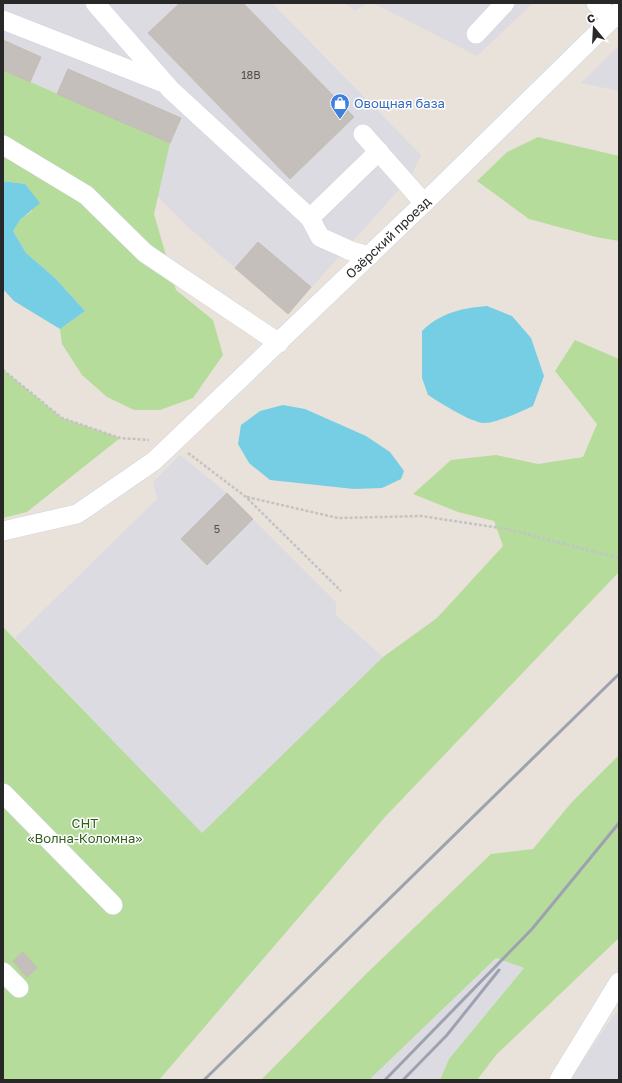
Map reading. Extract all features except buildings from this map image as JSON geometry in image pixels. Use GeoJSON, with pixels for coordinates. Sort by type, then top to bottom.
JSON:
{"type":"FeatureCollection","features":[{"type":"Feature","properties":{"kind":"street"},"geometry":{"type":"LineString","coordinates":[[95,3],[165,83],[310,218],[320,237],[351,251],[369,256]]}},
{"type":"Feature","properties":{"kind":"street"},"geometry":{"type":"LineString","coordinates":[[476,34],[505,3]]}},
{"type":"Feature","properties":{"kind":"street"},"geometry":{"type":"LineString","coordinates":[[596,3],[616,15]]}},
{"type":"Feature","properties":{"kind":"street","name":"Озёрский проезд"},"geometry":{"type":"LineString","coordinates":[[3,531],[78,514],[154,461],[279,343],[616,15]]}},
{"type":"Feature","properties":{"kind":"street"},"geometry":{"type":"LineString","coordinates":[[3,20],[165,83]]}},
{"type":"Feature","properties":{"kind":"street"},"geometry":{"type":"LineString","coordinates":[[363,134],[424,203]]}},
{"type":"Feature","properties":{"kind":"street"},"geometry":{"type":"LineString","coordinates":[[3,144],[86,196],[144,253],[279,343]]}},
{"type":"Feature","properties":{"kind":"street"},"geometry":{"type":"LineString","coordinates":[[310,218],[379,151]]}},
{"type":"Feature","properties":{"kind":"street"},"geometry":{"type":"LineString","coordinates":[[3,793],[113,905]]}},
{"type":"Feature","properties":{"kind":"street"},"geometry":{"type":"LineString","coordinates":[[3,972],[18,988]]}},
{"type":"Feature","properties":{"kind":"street"},"geometry":{"type":"LineString","coordinates":[[559,1080],[619,982]]}},
{"type":"Feature","properties":{"kind":"path"},"geometry":{"type":"LineString","coordinates":[[3,370],[62,418],[120,438],[174,442],[246,496],[341,591]]}},
{"type":"Feature","properties":{"kind":"path"},"geometry":{"type":"LineString","coordinates":[[246,496],[338,518],[421,516],[507,529],[619,558]]}},
{"type":"Feature","properties":{"kind":"shaded area"},"geometry":{"type":"Polygon","coordinates":[[[3,3],[272,3],[421,155],[412,175],[288,314],[187,226],[157,196],[169,143],[3,70],[3,3]]]}},
{"type":"Feature","properties":{"kind":"shaded area"},"geometry":{"type":"Polygon","coordinates":[[[345,3],[368,3],[355,11],[345,3]]]}},
{"type":"Feature","properties":{"kind":"shaded area"},"geometry":{"type":"Polygon","coordinates":[[[373,3],[533,3],[477,56],[373,3]]]}},
{"type":"Feature","properties":{"kind":"shaded area"},"geometry":{"type":"Polygon","coordinates":[[[619,45],[619,91],[581,83],[619,45]]]}},
{"type":"Feature","properties":{"kind":"shaded area"},"geometry":{"type":"Polygon","coordinates":[[[180,455],[227,493],[336,602],[336,615],[383,657],[202,834],[15,638],[157,499],[153,482],[180,455]]]}},
{"type":"Feature","properties":{"kind":"shaded area"},"geometry":{"type":"Polygon","coordinates":[[[496,958],[524,968],[449,1059],[440,1080],[369,1080],[496,958]]]}},
{"type":"Feature","properties":{"kind":"shaded area"},"geometry":{"type":"Polygon","coordinates":[[[619,1008],[619,1080],[572,1080],[572,1076],[619,1008]]]}},
{"type":"Feature","properties":{"kind":"green space"},"geometry":{"type":"Polygon","coordinates":[[[3,70],[170,143],[154,214],[176,290],[213,320],[223,355],[193,398],[160,410],[134,410],[107,397],[82,375],[62,344],[60,329],[85,311],[55,278],[26,253],[13,231],[20,220],[32,211],[25,184],[3,181],[3,70]]]}},
{"type":"Feature","properties":{"kind":"green space"},"geometry":{"type":"Polygon","coordinates":[[[538,137],[619,156],[619,241],[596,237],[529,219],[477,181],[507,152],[538,137]]]}},
{"type":"Feature","properties":{"kind":"green space","name":"СНТ «Волна-Коломна»"},"geometry":{"type":"Polygon","coordinates":[[[575,340],[619,359],[619,572],[385,817],[159,1080],[3,1080],[3,627],[202,833],[383,657],[437,618],[503,546],[494,521],[458,512],[413,494],[451,460],[496,455],[538,464],[583,457],[597,424],[555,371],[575,340]]]}},
{"type":"Feature","properties":{"kind":"green space"},"geometry":{"type":"Polygon","coordinates":[[[3,370],[62,418],[120,438],[27,512],[3,518],[3,370]]]}},
{"type":"Feature","properties":{"kind":"green space"},"geometry":{"type":"Polygon","coordinates":[[[619,755],[619,938],[497,1054],[477,1080],[440,1080],[449,1059],[524,968],[496,958],[369,1080],[261,1080],[367,973],[491,854],[533,849],[571,803],[619,755]]]}},
{"type":"Feature","properties":{"kind":"water"},"geometry":{"type":"Polygon","coordinates":[[[3,181],[25,184],[40,203],[20,220],[13,231],[26,253],[55,278],[85,311],[60,329],[14,301],[3,289],[3,181]]]}},
{"type":"Feature","properties":{"kind":"water"},"geometry":{"type":"Polygon","coordinates":[[[487,306],[512,316],[531,338],[544,376],[533,406],[516,414],[488,423],[483,423],[477,422],[462,415],[428,395],[422,378],[422,331],[436,320],[452,312],[487,306]]]}},
{"type":"Feature","properties":{"kind":"water"},"geometry":{"type":"Polygon","coordinates":[[[283,405],[305,409],[366,436],[390,452],[404,471],[401,479],[382,488],[354,489],[270,480],[249,463],[238,444],[241,425],[260,411],[283,405]]]}},
{"type":"Feature","properties":{"kind":"railway"},"geometry":{"type":"LineString","coordinates":[[204,1080],[619,674]]}},
{"type":"Feature","properties":{"kind":"railway"},"geometry":{"type":"LineString","coordinates":[[385,1080],[532,929],[619,823]]}},
{"type":"Feature","properties":{"kind":"railway"},"geometry":{"type":"LineString","coordinates":[[403,1080],[447,1035],[499,970]]}},
{"type":"Feature","properties":{"kind":"place","name":"Овощная база"},"geometry":{"type":"Point","coordinates":[340,120]}}]}
